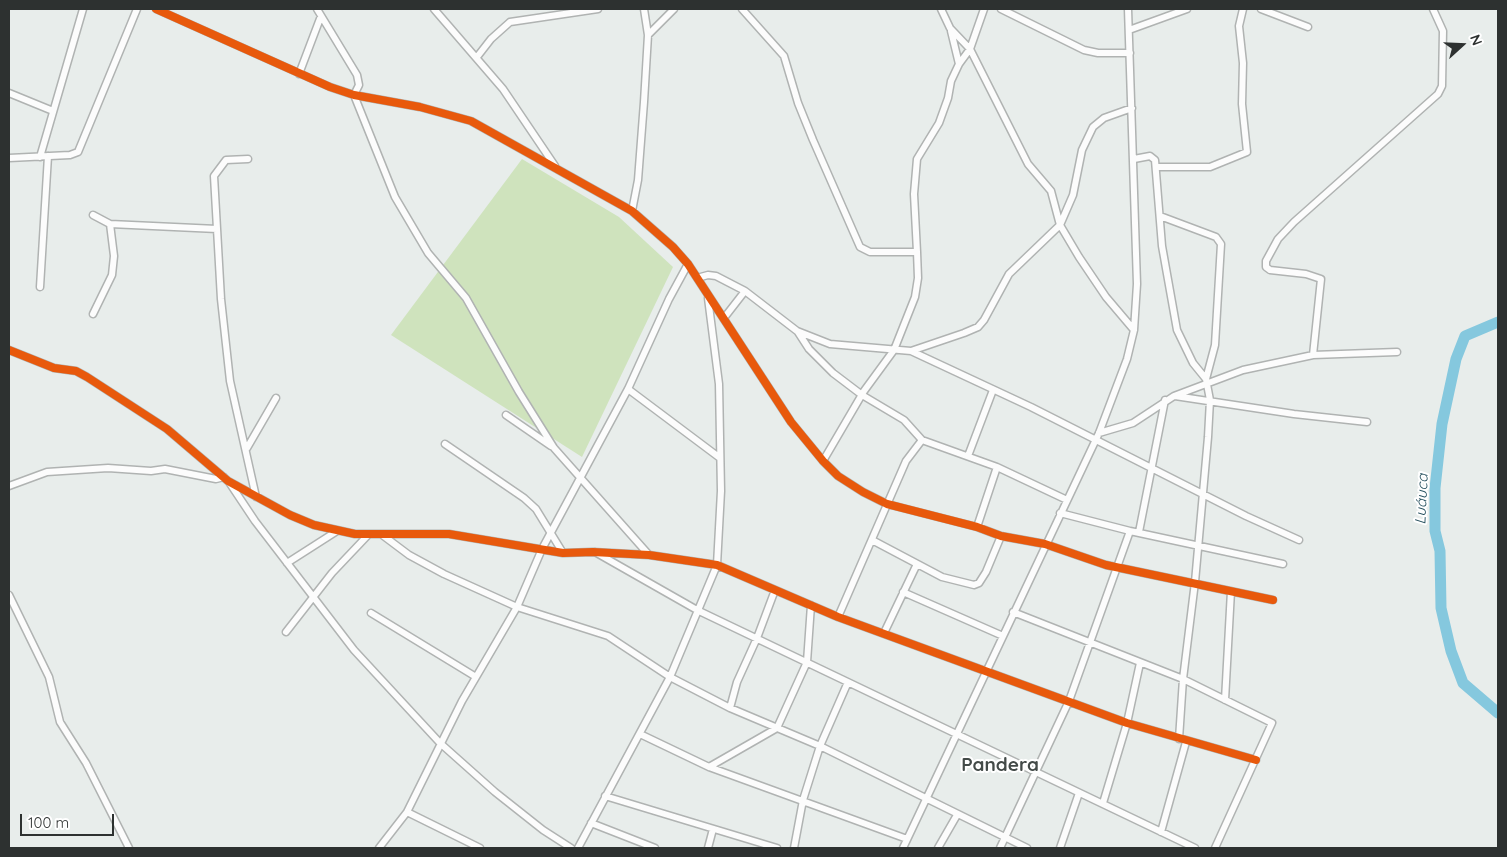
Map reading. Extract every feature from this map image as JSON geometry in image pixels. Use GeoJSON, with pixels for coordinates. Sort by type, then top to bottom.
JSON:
{"type":"FeatureCollection","features":[{"type":"Feature","properties":{"kind":"street"},"geometry":{"type":"LineString","coordinates":[[40,157],[84,9]]}},
{"type":"Feature","properties":{"kind":"street"},"geometry":{"type":"LineString","coordinates":[[9,158],[70,155],[78,152],[137,9]]}},
{"type":"Feature","properties":{"kind":"street"},"geometry":{"type":"LineString","coordinates":[[156,9],[299,74],[354,95],[436,110],[471,121],[632,210],[673,247],[688,264],[791,422],[823,461],[846,482],[887,504],[977,527],[1001,536],[1045,544],[1119,568],[1195,582],[1273,600]]}},
{"type":"Feature","properties":{"kind":"street"},"geometry":{"type":"LineString","coordinates":[[316,9],[357,75],[359,84],[354,95],[395,197],[428,253],[466,298],[519,392],[554,448],[650,555]]}},
{"type":"Feature","properties":{"kind":"street"},"geometry":{"type":"LineString","coordinates":[[434,9],[503,88],[556,167]]}},
{"type":"Feature","properties":{"kind":"street"},"geometry":{"type":"LineString","coordinates":[[477,57],[491,39],[510,22],[598,9]]}},
{"type":"Feature","properties":{"kind":"street"},"geometry":{"type":"LineString","coordinates":[[632,210],[641,153],[648,35],[644,9]]}},
{"type":"Feature","properties":{"kind":"street"},"geometry":{"type":"LineString","coordinates":[[648,35],[674,9]]}},
{"type":"Feature","properties":{"kind":"street"},"geometry":{"type":"LineString","coordinates":[[742,9],[784,56],[809,131],[860,247],[870,252],[917,252]]}},
{"type":"Feature","properties":{"kind":"street"},"geometry":{"type":"LineString","coordinates":[[942,9],[950,28],[959,64]]}},
{"type":"Feature","properties":{"kind":"street"},"geometry":{"type":"LineString","coordinates":[[823,461],[862,395],[894,350],[916,297],[918,278],[914,194],[916,159],[939,123],[948,98],[951,81],[959,64],[970,49],[984,9]]}},
{"type":"Feature","properties":{"kind":"street"},"geometry":{"type":"LineString","coordinates":[[1001,9],[1084,50],[1098,53],[1130,53]]}},
{"type":"Feature","properties":{"kind":"street"},"geometry":{"type":"LineString","coordinates":[[903,848],[1099,433],[1128,359],[1134,330],[1137,284],[1128,9]]}},
{"type":"Feature","properties":{"kind":"street"},"geometry":{"type":"LineString","coordinates":[[1129,30],[1187,9]]}},
{"type":"Feature","properties":{"kind":"street"},"geometry":{"type":"LineString","coordinates":[[1156,167],[1210,167],[1247,152],[1242,104],[1243,63],[1239,26],[1243,9]]}},
{"type":"Feature","properties":{"kind":"street"},"geometry":{"type":"LineString","coordinates":[[1261,9],[1308,27]]}},
{"type":"Feature","properties":{"kind":"street"},"geometry":{"type":"LineString","coordinates":[[1313,355],[1321,279],[1299,273],[1270,270],[1266,267],[1266,261],[1278,239],[1294,222],[1438,94],[1442,86],[1443,31],[1433,9]]}},
{"type":"Feature","properties":{"kind":"street"},"geometry":{"type":"LineString","coordinates":[[299,74],[321,16]]}},
{"type":"Feature","properties":{"kind":"street"},"geometry":{"type":"LineString","coordinates":[[950,28],[970,49],[1028,164],[1051,191],[1060,225],[1106,297],[1134,330]]}},
{"type":"Feature","properties":{"kind":"street"},"geometry":{"type":"LineString","coordinates":[[9,93],[53,111]]}},
{"type":"Feature","properties":{"kind":"street"},"geometry":{"type":"LineString","coordinates":[[912,351],[978,326],[984,320],[1009,274],[1060,225],[1073,195],[1082,150],[1088,133],[1104,118],[1132,108]]}},
{"type":"Feature","properties":{"kind":"street"},"geometry":{"type":"LineString","coordinates":[[40,287],[48,156]]}},
{"type":"Feature","properties":{"kind":"street"},"geometry":{"type":"LineString","coordinates":[[1134,159],[1150,156],[1154,158],[1162,246],[1177,330],[1188,355],[1206,381],[1210,400],[1195,582],[1183,679],[1179,739]]}},
{"type":"Feature","properties":{"kind":"street"},"geometry":{"type":"LineString","coordinates":[[248,159],[226,160],[214,176],[221,299],[230,380],[247,448],[256,497]]}},
{"type":"Feature","properties":{"kind":"street"},"geometry":{"type":"LineString","coordinates":[[93,215],[110,224],[217,229]]}},
{"type":"Feature","properties":{"kind":"street"},"geometry":{"type":"LineString","coordinates":[[1160,216],[1216,237],[1221,244],[1215,345],[1206,381]]}},
{"type":"Feature","properties":{"kind":"street"},"geometry":{"type":"LineString","coordinates":[[93,314],[112,275],[114,256],[110,224]]}},
{"type":"Feature","properties":{"kind":"street"},"geometry":{"type":"LineString","coordinates":[[379,848],[407,812],[440,743],[516,607],[542,549],[628,389],[669,299],[688,264]]}},
{"type":"Feature","properties":{"kind":"street"},"geometry":{"type":"LineString","coordinates":[[697,278],[708,275],[716,276],[745,291],[797,331],[821,362],[862,395],[904,420],[922,440],[997,467],[1067,500]]}},
{"type":"Feature","properties":{"kind":"street"},"geometry":{"type":"LineString","coordinates":[[724,318],[745,291]]}},
{"type":"Feature","properties":{"kind":"street"},"geometry":{"type":"LineString","coordinates":[[578,848],[670,677],[697,610],[710,586],[717,565],[720,458],[719,384],[708,295]]}},
{"type":"Feature","properties":{"kind":"street"},"geometry":{"type":"LineString","coordinates":[[797,331],[830,344],[912,351],[1299,540]]}},
{"type":"Feature","properties":{"kind":"street"},"geometry":{"type":"LineString","coordinates":[[9,350],[54,368],[76,371],[87,377],[167,429],[226,479],[290,515],[337,532],[449,534],[563,553],[593,552],[650,555],[717,565],[838,617],[1069,700],[1127,723],[1186,742],[1256,760]]}},
{"type":"Feature","properties":{"kind":"street"},"geometry":{"type":"LineString","coordinates":[[1099,433],[1132,423],[1165,400],[1206,381],[1243,370],[1313,355],[1397,352]]}},
{"type":"Feature","properties":{"kind":"street"},"geometry":{"type":"LineString","coordinates":[[628,389],[720,458]]}},
{"type":"Feature","properties":{"kind":"street"},"geometry":{"type":"LineString","coordinates":[[968,456],[993,390]]}},
{"type":"Feature","properties":{"kind":"street"},"geometry":{"type":"LineString","coordinates":[[1174,396],[1294,414],[1367,422]]}},
{"type":"Feature","properties":{"kind":"street"},"geometry":{"type":"LineString","coordinates":[[247,448],[276,398]]}},
{"type":"Feature","properties":{"kind":"street"},"geometry":{"type":"LineString","coordinates":[[1139,532],[1165,400]]}},
{"type":"Feature","properties":{"kind":"street"},"geometry":{"type":"LineString","coordinates":[[506,415],[554,448]]}},
{"type":"Feature","properties":{"kind":"street"},"geometry":{"type":"LineString","coordinates":[[838,617],[906,460],[922,440]]}},
{"type":"Feature","properties":{"kind":"street"},"geometry":{"type":"LineString","coordinates":[[445,444],[524,498],[536,509],[563,553]]}},
{"type":"Feature","properties":{"kind":"street"},"geometry":{"type":"LineString","coordinates":[[977,527],[997,467]]}},
{"type":"Feature","properties":{"kind":"street"},"geometry":{"type":"LineString","coordinates":[[9,486],[47,472],[108,468],[151,471],[165,469],[216,479],[226,479]]}},
{"type":"Feature","properties":{"kind":"street"},"geometry":{"type":"LineString","coordinates":[[226,479],[287,563],[354,650],[440,743],[495,792],[543,830],[571,848]]}},
{"type":"Feature","properties":{"kind":"street"},"geometry":{"type":"LineString","coordinates":[[1060,513],[1130,531],[1198,544],[1283,564]]}},
{"type":"Feature","properties":{"kind":"street"},"geometry":{"type":"LineString","coordinates":[[1000,848],[1038,772],[1069,700],[1119,568],[1130,531]]}},
{"type":"Feature","properties":{"kind":"street"},"geometry":{"type":"LineString","coordinates":[[287,563],[337,532]]}},
{"type":"Feature","properties":{"kind":"street"},"geometry":{"type":"LineString","coordinates":[[286,632],[313,597],[369,534]]}},
{"type":"Feature","properties":{"kind":"street"},"geometry":{"type":"LineString","coordinates":[[381,534],[409,555],[516,607],[608,636],[670,677],[730,708],[820,746],[1027,848]]}},
{"type":"Feature","properties":{"kind":"street"},"geometry":{"type":"LineString","coordinates":[[872,540],[942,576],[974,585],[979,583],[986,572],[1001,536]]}},
{"type":"Feature","properties":{"kind":"street"},"geometry":{"type":"LineString","coordinates":[[593,552],[697,610],[1195,848]]}},
{"type":"Feature","properties":{"kind":"street"},"geometry":{"type":"LineString","coordinates":[[884,633],[917,564]]}},
{"type":"Feature","properties":{"kind":"street"},"geometry":{"type":"LineString","coordinates":[[730,708],[737,682],[757,638],[775,590]]}},
{"type":"Feature","properties":{"kind":"street"},"geometry":{"type":"LineString","coordinates":[[1225,700],[1231,591]]}},
{"type":"Feature","properties":{"kind":"street"},"geometry":{"type":"LineString","coordinates":[[903,592],[1003,636]]}},
{"type":"Feature","properties":{"kind":"street"},"geometry":{"type":"LineString","coordinates":[[9,595],[49,677],[60,722],[91,771],[129,848]]}},
{"type":"Feature","properties":{"kind":"street"},"geometry":{"type":"LineString","coordinates":[[709,766],[777,728],[807,662],[811,605]]}},
{"type":"Feature","properties":{"kind":"street"},"geometry":{"type":"LineString","coordinates":[[1013,612],[1183,679],[1272,723],[1215,848]]}},
{"type":"Feature","properties":{"kind":"street"},"geometry":{"type":"LineString","coordinates":[[371,613],[476,677]]}},
{"type":"Feature","properties":{"kind":"street"},"geometry":{"type":"LineString","coordinates":[[1103,803],[1127,723],[1140,662]]}},
{"type":"Feature","properties":{"kind":"street"},"geometry":{"type":"LineString","coordinates":[[794,848],[803,800],[820,746],[848,682]]}},
{"type":"Feature","properties":{"kind":"street"},"geometry":{"type":"LineString","coordinates":[[640,734],[709,766],[907,839]]}},
{"type":"Feature","properties":{"kind":"street"},"geometry":{"type":"LineString","coordinates":[[1161,832],[1186,742]]}},
{"type":"Feature","properties":{"kind":"street"},"geometry":{"type":"LineString","coordinates":[[1060,848],[1079,793]]}},
{"type":"Feature","properties":{"kind":"street"},"geometry":{"type":"LineString","coordinates":[[605,796],[776,848]]}},
{"type":"Feature","properties":{"kind":"street"},"geometry":{"type":"LineString","coordinates":[[407,812],[480,848]]}},
{"type":"Feature","properties":{"kind":"street"},"geometry":{"type":"LineString","coordinates":[[938,848],[957,815]]}},
{"type":"Feature","properties":{"kind":"street"},"geometry":{"type":"LineString","coordinates":[[591,823],[655,848]]}},
{"type":"Feature","properties":{"kind":"street"},"geometry":{"type":"LineString","coordinates":[[708,848],[713,830]]}},
{"type":"Feature","properties":{"kind":"green space"},"geometry":{"type":"Polygon","coordinates":[[[522,159],[619,217],[673,267],[582,457],[391,335],[522,159]]]}},
{"type":"Feature","properties":{"kind":"waterway","name":"Luáuca"},"geometry":{"type":"LineString","coordinates":[[1498,322],[1465,336],[1456,359],[1442,424],[1435,488],[1435,531],[1440,551],[1441,608],[1451,651],[1463,683],[1498,713]]}},
{"type":"Feature","properties":{"kind":"cycle path"},"geometry":{"type":"LineString","coordinates":[[156,9],[330,87],[354,95],[420,107],[471,121],[632,211],[673,247],[688,264],[791,422],[823,461],[838,476],[863,492],[887,504],[977,527],[1001,536],[1045,544],[1106,565],[1273,600]]}},
{"type":"Feature","properties":{"kind":"cycle path"},"geometry":{"type":"LineString","coordinates":[[9,350],[54,368],[76,371],[87,377],[167,429],[228,481],[290,515],[314,525],[355,534],[449,534],[563,553],[593,552],[649,555],[717,565],[838,617],[1127,723],[1256,760]]}},
{"type":"Feature","properties":{"kind":"district","name":"Pandera"},"geometry":{"type":"Point","coordinates":[1000,765]}}]}
